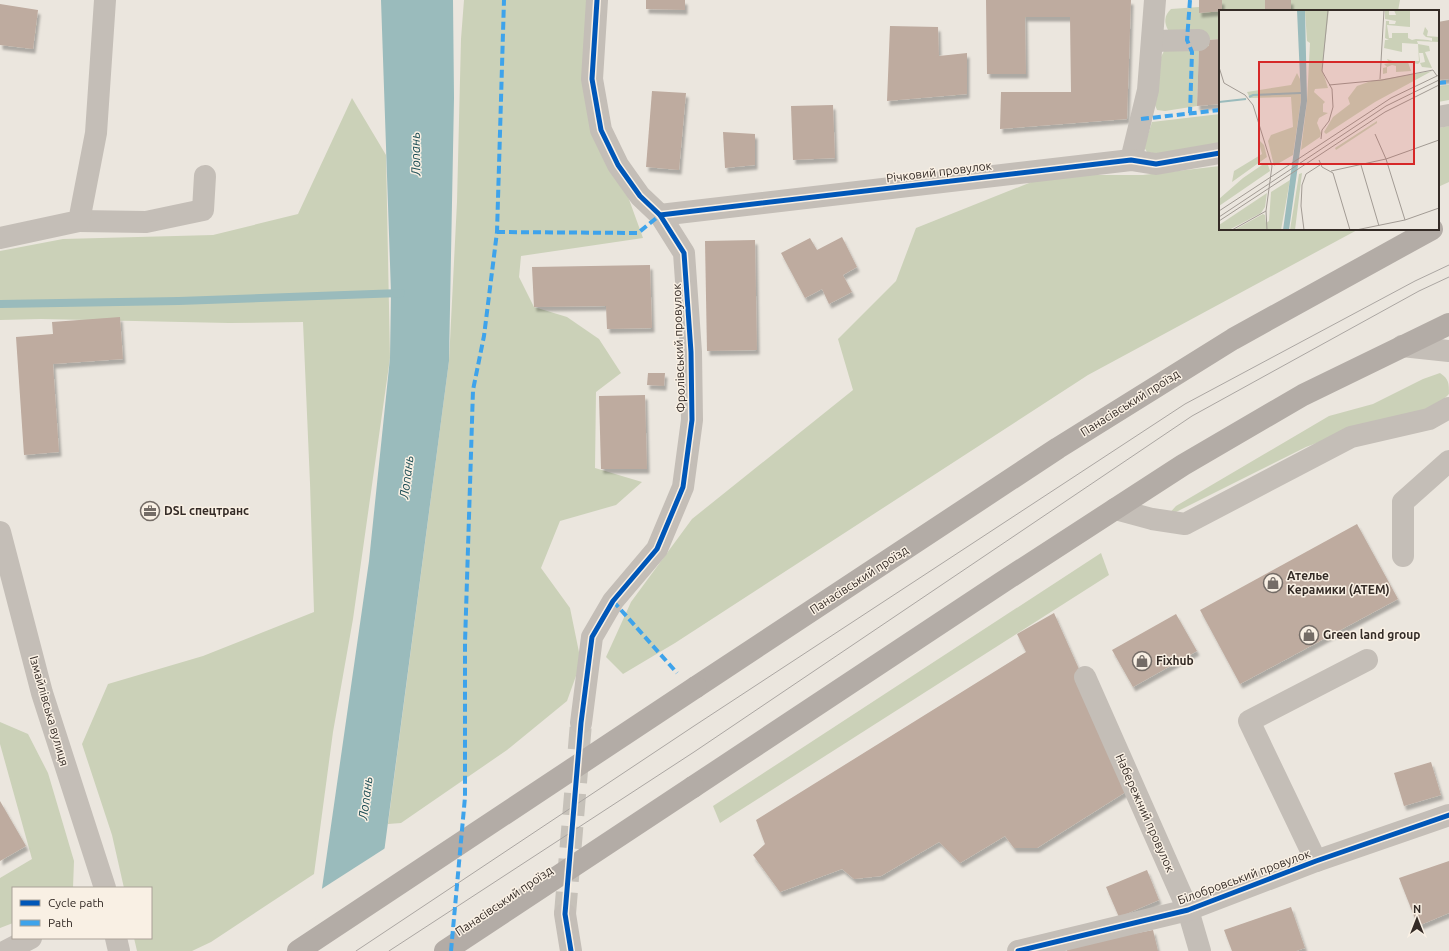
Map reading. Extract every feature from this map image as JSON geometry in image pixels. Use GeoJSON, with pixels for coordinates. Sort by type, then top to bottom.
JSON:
{"type":"FeatureCollection","features":[{"type":"Feature","properties":{"kind":"main road"},"geometry":{"type":"LineString","coordinates":[[1439,226],[1449,222]]}},
{"type":"Feature","properties":{"kind":"main road","name":"Панасівський проїзд"},"geometry":{"type":"LineString","coordinates":[[298,951],[1058,448],[1233,339],[1430,230]]}},
{"type":"Feature","properties":{"kind":"main road","name":"Панасівський проїзд"},"geometry":{"type":"LineString","coordinates":[[446,951],[1001,583],[1183,465],[1303,395],[1449,324]]}},
{"type":"Feature","properties":{"kind":"street"},"geometry":{"type":"LineString","coordinates":[[79,221],[96,133],[105,0]]}},
{"type":"Feature","properties":{"kind":"street","name":"Фролівський провулок"},"geometry":{"type":"LineString","coordinates":[[581,724],[592,637],[613,601],[657,549],[683,487],[692,420],[691,352],[684,253],[660,215],[640,196],[618,165],[601,130],[592,79],[597,0]]}},
{"type":"Feature","properties":{"kind":"street"},"geometry":{"type":"LineString","coordinates":[[1131,160],[1148,90],[1155,0]]}},
{"type":"Feature","properties":{"kind":"street"},"geometry":{"type":"LineString","coordinates":[[1152,41],[1199,40]]}},
{"type":"Feature","properties":{"kind":"street"},"geometry":{"type":"LineString","coordinates":[[1439,117],[1449,115]]}},
{"type":"Feature","properties":{"kind":"street","name":"Річковий провулок"},"geometry":{"type":"LineString","coordinates":[[660,215],[1131,160],[1156,164],[1219,153]]}},
{"type":"Feature","properties":{"kind":"street"},"geometry":{"type":"LineString","coordinates":[[0,238],[79,221],[146,222],[203,210],[205,176]]}},
{"type":"Feature","properties":{"kind":"street"},"geometry":{"type":"LineString","coordinates":[[1402,346],[1449,351]]}},
{"type":"Feature","properties":{"kind":"street"},"geometry":{"type":"LineString","coordinates":[[1115,509],[1152,519],[1185,524],[1351,437],[1429,419],[1449,408]]}},
{"type":"Feature","properties":{"kind":"street"},"geometry":{"type":"LineString","coordinates":[[1403,556],[1403,502],[1449,461]]}},
{"type":"Feature","properties":{"kind":"street","name":"Ізмайлівська вулиця"},"geometry":{"type":"LineString","coordinates":[[0,532],[42,693],[105,887]]}},
{"type":"Feature","properties":{"kind":"street"},"geometry":{"type":"LineString","coordinates":[[1316,861],[1249,721],[1367,660]]}},
{"type":"Feature","properties":{"kind":"street","name":"Набережний провулок"},"geometry":{"type":"LineString","coordinates":[[1085,677],[1188,910],[1200,951]]}},
{"type":"Feature","properties":{"kind":"street","name":"Білобровський провулок"},"geometry":{"type":"LineString","coordinates":[[1018,951],[1188,910],[1316,861],[1449,815]]}},
{"type":"Feature","properties":{"kind":"street"},"geometry":{"type":"LineString","coordinates":[[565,914],[571,951]]}},
{"type":"Feature","properties":{"kind":"street"},"geometry":{"type":"LineString","coordinates":[[6,951],[29,939]]}},
{"type":"Feature","properties":{"kind":"street"},"geometry":{"type":"LineString","coordinates":[[116,939],[119,951]]}},
{"type":"Feature","properties":{"kind":"green space"},"geometry":{"type":"Polygon","coordinates":[[[464,0],[600,0],[592,63],[614,158],[643,238],[521,256],[519,277],[534,307],[567,317],[599,339],[621,373],[596,392],[595,468],[642,482],[616,505],[560,521],[541,568],[570,608],[581,662],[567,701],[507,750],[401,823],[388,824],[449,361],[457,202],[461,39],[464,0]]]}},
{"type":"Feature","properties":{"kind":"green space"},"geometry":{"type":"Polygon","coordinates":[[[1222,0],[1400,0],[1398,10],[1222,10],[1222,0]]]}},
{"type":"Feature","properties":{"kind":"green space"},"geometry":{"type":"Polygon","coordinates":[[[1199,7],[1199,13],[1219,11],[1219,39],[1208,40],[1209,46],[1199,47],[1197,106],[1165,111],[1157,110],[1155,105],[1161,57],[1164,51],[1168,30],[1165,22],[1171,9],[1199,7]]]}},
{"type":"Feature","properties":{"kind":"green space"},"geometry":{"type":"Polygon","coordinates":[[[1449,85],[1449,100],[1439,102],[1439,86],[1449,85]]]}},
{"type":"Feature","properties":{"kind":"green space"},"geometry":{"type":"Polygon","coordinates":[[[352,98],[386,155],[390,358],[353,619],[333,732],[314,874],[211,942],[192,951],[137,951],[134,939],[152,939],[152,887],[124,887],[112,835],[82,744],[108,684],[203,656],[314,612],[303,322],[229,323],[41,319],[0,320],[0,251],[63,239],[213,235],[298,214],[352,98]]]}},
{"type":"Feature","properties":{"kind":"green space"},"geometry":{"type":"Polygon","coordinates":[[[1219,114],[1219,145],[1164,155],[1147,152],[1144,147],[1152,122],[1219,114]]]}},
{"type":"Feature","properties":{"kind":"green space"},"geometry":{"type":"Polygon","coordinates":[[[1449,126],[1449,182],[1439,187],[1439,128],[1449,126]]]}},
{"type":"Feature","properties":{"kind":"green space"},"geometry":{"type":"Polygon","coordinates":[[[1219,166],[1219,230],[1357,230],[1088,375],[675,643],[623,674],[606,657],[631,602],[692,519],[853,390],[838,339],[896,281],[916,228],[1049,175],[1143,175],[1219,166]]]}},
{"type":"Feature","properties":{"kind":"green space"},"geometry":{"type":"Polygon","coordinates":[[[1440,373],[1448,382],[1449,394],[1435,408],[1341,434],[1306,447],[1166,517],[1176,506],[1329,416],[1373,404],[1423,379],[1440,373]]]}},
{"type":"Feature","properties":{"kind":"green space"},"geometry":{"type":"Polygon","coordinates":[[[1101,553],[1109,575],[720,823],[713,806],[1101,553]]]}},
{"type":"Feature","properties":{"kind":"green space"},"geometry":{"type":"Polygon","coordinates":[[[0,722],[28,734],[48,773],[74,861],[73,887],[12,887],[12,923],[0,928],[0,878],[32,859],[0,744],[0,722]]]}},
{"type":"Feature","properties":{"kind":"water","name":"Лопань"},"geometry":{"type":"Polygon","coordinates":[[[381,0],[453,0],[454,98],[449,361],[371,951],[313,951],[369,561],[390,358],[391,293],[381,0]]]}},
{"type":"Feature","properties":{"kind":"pier"},"geometry":{"type":"Polygon","coordinates":[[[387,847],[373,951],[311,951],[320,890],[387,847]]]}},
{"type":"Feature","properties":{"kind":"building"},"geometry":{"type":"Polygon","coordinates":[[[646,0],[685,0],[685,10],[646,9],[646,0]]]}},
{"type":"Feature","properties":{"kind":"building"},"geometry":{"type":"Polygon","coordinates":[[[986,0],[1131,0],[1127,119],[1000,129],[1001,92],[1071,92],[1070,17],[1025,17],[1026,74],[987,74],[986,0]]]}},
{"type":"Feature","properties":{"kind":"building"},"geometry":{"type":"Polygon","coordinates":[[[1199,0],[1222,0],[1222,10],[1199,13],[1199,0]]]}},
{"type":"Feature","properties":{"kind":"building"},"geometry":{"type":"Polygon","coordinates":[[[1265,0],[1291,0],[1291,10],[1265,10],[1265,0]]]}},
{"type":"Feature","properties":{"kind":"building"},"geometry":{"type":"Polygon","coordinates":[[[0,4],[38,10],[33,49],[0,45],[0,4]]]}},
{"type":"Feature","properties":{"kind":"building"},"geometry":{"type":"Polygon","coordinates":[[[1449,20],[1449,79],[1439,80],[1439,22],[1449,20]]]}},
{"type":"Feature","properties":{"kind":"building"},"geometry":{"type":"Polygon","coordinates":[[[890,26],[938,27],[939,56],[967,53],[967,94],[887,101],[890,26]]]}},
{"type":"Feature","properties":{"kind":"building"},"geometry":{"type":"Polygon","coordinates":[[[1219,39],[1219,104],[1197,106],[1199,47],[1209,46],[1208,40],[1219,39]]]}},
{"type":"Feature","properties":{"kind":"building"},"geometry":{"type":"Polygon","coordinates":[[[652,91],[686,93],[679,170],[646,167],[652,91]]]}},
{"type":"Feature","properties":{"kind":"building"},"geometry":{"type":"Polygon","coordinates":[[[833,105],[835,158],[793,160],[791,106],[833,105]]]}},
{"type":"Feature","properties":{"kind":"building"},"geometry":{"type":"Polygon","coordinates":[[[723,132],[755,134],[755,165],[725,168],[723,132]]]}},
{"type":"Feature","properties":{"kind":"building"},"geometry":{"type":"Polygon","coordinates":[[[842,237],[857,267],[843,275],[852,292],[829,304],[822,289],[805,298],[781,253],[810,238],[817,250],[842,237]]]}},
{"type":"Feature","properties":{"kind":"building"},"geometry":{"type":"Polygon","coordinates":[[[755,240],[757,350],[707,351],[705,241],[755,240]]]}},
{"type":"Feature","properties":{"kind":"building"},"geometry":{"type":"Polygon","coordinates":[[[650,265],[652,328],[607,329],[606,306],[534,307],[532,267],[650,265]]]}},
{"type":"Feature","properties":{"kind":"building"},"geometry":{"type":"Polygon","coordinates":[[[120,317],[123,359],[53,364],[59,452],[24,455],[16,337],[53,334],[52,322],[120,317]]]}},
{"type":"Feature","properties":{"kind":"building"},"geometry":{"type":"Polygon","coordinates":[[[648,373],[665,373],[664,386],[647,385],[648,373]]]}},
{"type":"Feature","properties":{"kind":"building"},"geometry":{"type":"Polygon","coordinates":[[[645,395],[647,469],[601,469],[599,396],[645,395]]]}},
{"type":"Feature","properties":{"kind":"building"},"geometry":{"type":"Polygon","coordinates":[[[1357,524],[1398,599],[1240,684],[1200,610],[1357,524]]]}},
{"type":"Feature","properties":{"kind":"building"},"geometry":{"type":"Polygon","coordinates":[[[1054,613],[1132,788],[1037,848],[1014,848],[1005,836],[960,863],[939,842],[881,876],[854,879],[842,869],[780,892],[753,855],[765,844],[756,820],[1026,652],[1017,634],[1054,613]]]}},
{"type":"Feature","properties":{"kind":"building"},"geometry":{"type":"Polygon","coordinates":[[[1176,614],[1197,651],[1133,687],[1112,650],[1176,614]]]}},
{"type":"Feature","properties":{"kind":"building"},"geometry":{"type":"Polygon","coordinates":[[[1431,762],[1441,795],[1404,806],[1394,773],[1431,762]]]}},
{"type":"Feature","properties":{"kind":"building"},"geometry":{"type":"Polygon","coordinates":[[[0,801],[26,846],[0,861],[0,801]]]}},
{"type":"Feature","properties":{"kind":"building"},"geometry":{"type":"Polygon","coordinates":[[[1449,861],[1449,913],[1418,926],[1399,878],[1449,861]]]}},
{"type":"Feature","properties":{"kind":"building"},"geometry":{"type":"Polygon","coordinates":[[[1147,870],[1159,900],[1119,917],[1106,887],[1147,870]]]}},
{"type":"Feature","properties":{"kind":"building"},"geometry":{"type":"Polygon","coordinates":[[[1291,907],[1305,948],[1296,951],[1232,951],[1224,930],[1291,907]]]}},
{"type":"Feature","properties":{"kind":"building"},"geometry":{"type":"Polygon","coordinates":[[[1153,930],[1158,951],[1067,951],[1066,947],[1153,930]]]}},
{"type":"Feature","properties":{"kind":"waterway"},"geometry":{"type":"LineString","coordinates":[[0,304],[179,301],[401,293]]}},
{"type":"Feature","properties":{"kind":"tunnel"},"geometry":{"type":"LineString","coordinates":[[565,914],[581,723]]}},
{"type":"Feature","properties":{"kind":"tram line"},"geometry":{"type":"LineString","coordinates":[[356,951],[694,726],[1185,404],[1415,281],[1449,265]]}},
{"type":"Feature","properties":{"kind":"tram line"},"geometry":{"type":"LineString","coordinates":[[389,951],[694,752],[1192,416],[1419,291],[1449,277]]}},
{"type":"Feature","properties":{"kind":"marked path"},"geometry":{"type":"LineString","coordinates":[[451,951],[465,797],[465,643],[473,390],[484,336],[497,232],[504,0]]}},
{"type":"Feature","properties":{"kind":"marked path"},"geometry":{"type":"LineString","coordinates":[[1190,0],[1187,40],[1192,52],[1190,113]]}},
{"type":"Feature","properties":{"kind":"marked path"},"geometry":{"type":"LineString","coordinates":[[1439,83],[1449,82]]}},
{"type":"Feature","properties":{"kind":"marked path"},"geometry":{"type":"LineString","coordinates":[[1141,119],[1219,110]]}},
{"type":"Feature","properties":{"kind":"marked path"},"geometry":{"type":"LineString","coordinates":[[497,232],[638,233],[660,215]]}},
{"type":"Feature","properties":{"kind":"marked path"},"geometry":{"type":"LineString","coordinates":[[613,601],[677,673]]}},
{"type":"Feature","properties":{"kind":"cycle path"},"geometry":{"type":"LineString","coordinates":[[571,951],[565,914],[581,723],[592,637],[613,601],[657,549],[683,487],[692,420],[691,352],[684,253],[660,215],[640,196],[618,165],[601,130],[592,79],[597,0]]}},
{"type":"Feature","properties":{"kind":"cycle path"},"geometry":{"type":"LineString","coordinates":[[660,215],[1131,160],[1156,164],[1219,153]]}},
{"type":"Feature","properties":{"kind":"cycle path"},"geometry":{"type":"LineString","coordinates":[[1018,951],[1188,910],[1316,861],[1449,815]]}},
{"type":"Feature","properties":{"kind":"place","name":"DSL спецтранс"},"geometry":{"type":"Point","coordinates":[150,511]}},
{"type":"Feature","properties":{"kind":"place","name":"Ателье Керамики (АТЕМ)"},"geometry":{"type":"Point","coordinates":[1273,583]}},
{"type":"Feature","properties":{"kind":"place","name":"Green land group"},"geometry":{"type":"Point","coordinates":[1309,635]}},
{"type":"Feature","properties":{"kind":"place","name":"Fixhub"},"geometry":{"type":"Point","coordinates":[1142,661]}}]}
